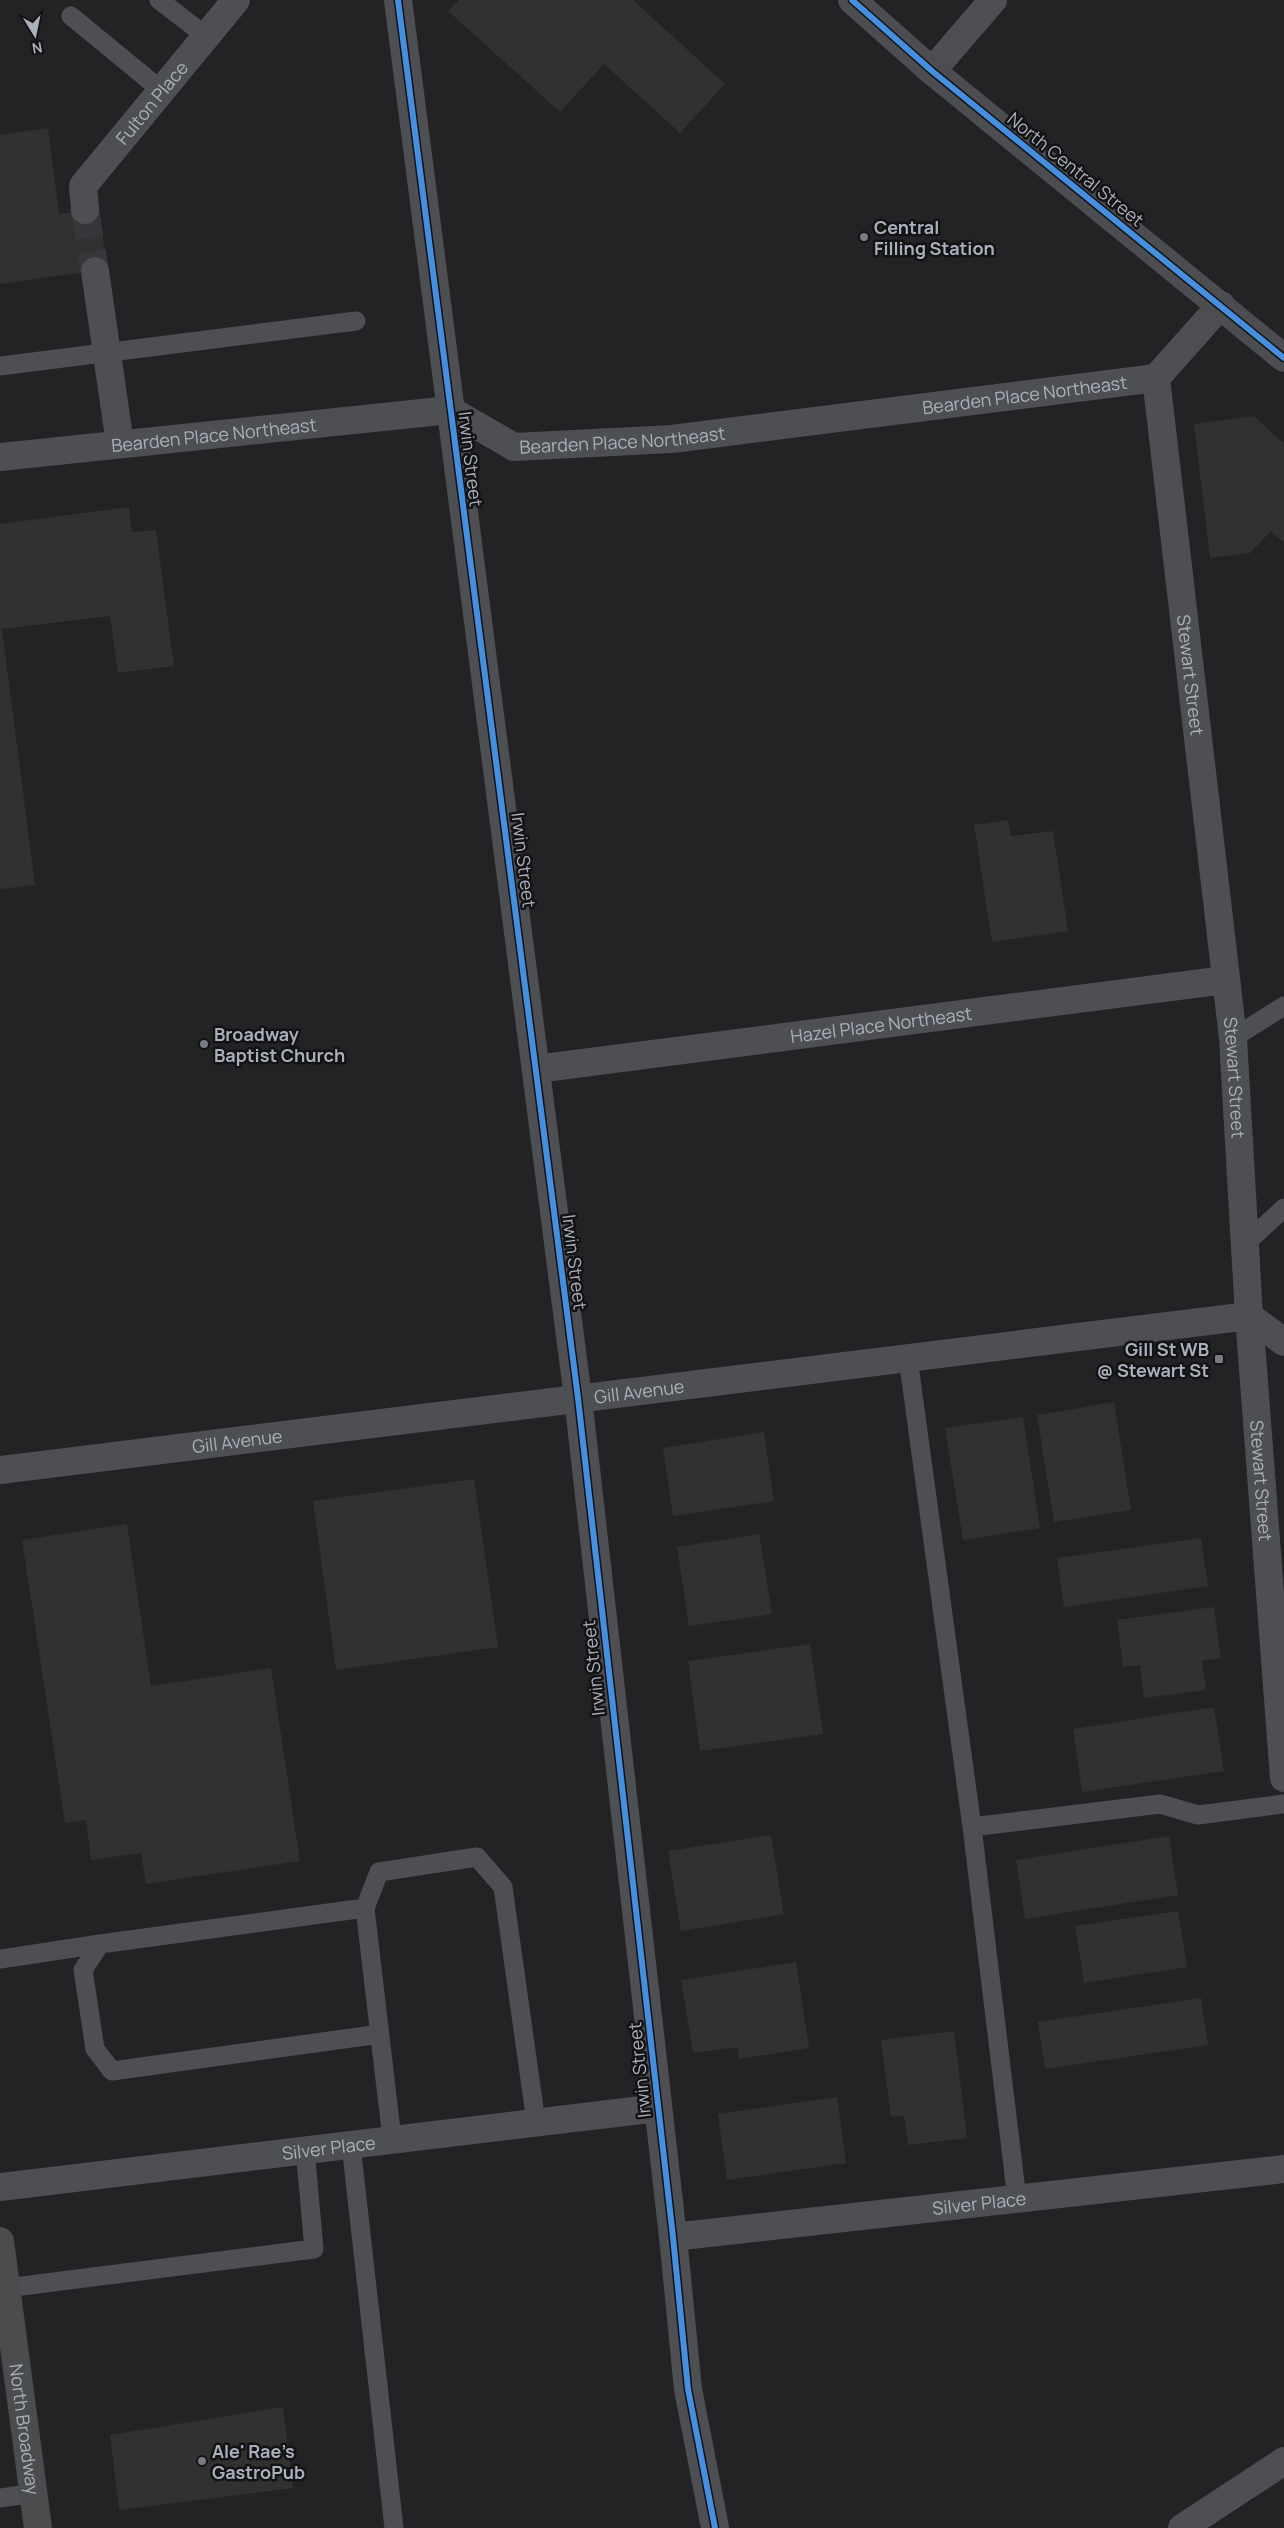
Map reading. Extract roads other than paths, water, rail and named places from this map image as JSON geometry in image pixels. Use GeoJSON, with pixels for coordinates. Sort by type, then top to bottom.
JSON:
{"type":"FeatureCollection","features":[{"type":"Feature","properties":{"kind":"main road","name":"North Central Street"},"geometry":{"type":"LineString","coordinates":[[852,0],[932,71],[1284,358]]}},
{"type":"Feature","properties":{"kind":"main road","name":"North Broadway"},"geometry":{"type":"LineString","coordinates":[[1,2254],[38,2528]]}},
{"type":"Feature","properties":{"kind":"street","name":"Fulton Place"},"geometry":{"type":"LineString","coordinates":[[85,210],[83,186],[236,0]]}},
{"type":"Feature","properties":{"kind":"street","name":"Irwin Street"},"geometry":{"type":"LineString","coordinates":[[398,0],[578,1398],[673,2237],[688,2389],[715,2528]]}},
{"type":"Feature","properties":{"kind":"street"},"geometry":{"type":"LineString","coordinates":[[932,71],[993,0]]}},
{"type":"Feature","properties":{"kind":"street"},"geometry":{"type":"LineString","coordinates":[[95,272],[120,444]]}},
{"type":"Feature","properties":{"kind":"street"},"geometry":{"type":"LineString","coordinates":[[1156,378],[1221,306]]}},
{"type":"Feature","properties":{"kind":"street","name":"Bearden Place Northeast"},"geometry":{"type":"LineString","coordinates":[[0,457],[450,410],[514,448],[672,439],[1156,378]]}},
{"type":"Feature","properties":{"kind":"street","name":"Stewart Street"},"geometry":{"type":"LineString","coordinates":[[1156,378],[1233,1038],[1249,1316],[1284,1778]]}},
{"type":"Feature","properties":{"kind":"street","name":"Hazel Place Northeast"},"geometry":{"type":"LineString","coordinates":[[536,1069],[1225,980]]}},
{"type":"Feature","properties":{"kind":"street"},"geometry":{"type":"LineString","coordinates":[[1249,1316],[1284,1342]]}},
{"type":"Feature","properties":{"kind":"street","name":"Gill Avenue"},"geometry":{"type":"LineString","coordinates":[[0,1470],[1249,1316]]}},
{"type":"Feature","properties":{"kind":"street","name":"Silver Place"},"geometry":{"type":"LineString","coordinates":[[0,2187],[658,2108]]}},
{"type":"Feature","properties":{"kind":"street","name":"Silver Place"},"geometry":{"type":"LineString","coordinates":[[673,2237],[1284,2170]]}},
{"type":"Feature","properties":{"kind":"street"},"geometry":{"type":"LineString","coordinates":[[1182,2528],[1284,2461]]}},
{"type":"Feature","properties":{"kind":"lane"},"geometry":{"type":"LineString","coordinates":[[159,0],[206,36]]}},
{"type":"Feature","properties":{"kind":"lane"},"geometry":{"type":"LineString","coordinates":[[70,16],[161,90]]}},
{"type":"Feature","properties":{"kind":"lane"},"geometry":{"type":"LineString","coordinates":[[0,366],[356,321]]}},
{"type":"Feature","properties":{"kind":"lane"},"geometry":{"type":"LineString","coordinates":[[1233,1038],[1284,1006]]}},
{"type":"Feature","properties":{"kind":"lane"},"geometry":{"type":"LineString","coordinates":[[1246,1243],[1284,1208]]}},
{"type":"Feature","properties":{"kind":"lane"},"geometry":{"type":"LineString","coordinates":[[908,1358],[972,1826],[1017,2199]]}},
{"type":"Feature","properties":{"kind":"lane"},"geometry":{"type":"LineString","coordinates":[[972,1826],[1160,1804],[1198,1816],[1284,1804]]}},
{"type":"Feature","properties":{"kind":"lane"},"geometry":{"type":"LineString","coordinates":[[392,2139],[365,1908],[379,1872],[477,1857],[503,1887],[536,2122]]}},
{"type":"Feature","properties":{"kind":"lane"},"geometry":{"type":"LineString","coordinates":[[0,1959],[365,1908]]}},
{"type":"Feature","properties":{"kind":"lane"},"geometry":{"type":"LineString","coordinates":[[100,1944],[83,1970],[95,2049],[112,2071],[380,2034]]}},
{"type":"Feature","properties":{"kind":"lane"},"geometry":{"type":"LineString","coordinates":[[350,2145],[394,2528]]}},
{"type":"Feature","properties":{"kind":"lane"},"geometry":{"type":"LineString","coordinates":[[6,2288],[314,2249],[305,2150]]}},
{"type":"Feature","properties":{"kind":"lane"},"geometry":{"type":"LineString","coordinates":[[0,2498],[34,2493]]}},
{"type":"Feature","properties":{"kind":"tunnel"},"geometry":{"type":"LineString","coordinates":[[85,210],[95,271]]}},
{"type":"Feature","properties":{"kind":"place","name":"Central Filling Station"},"geometry":{"type":"Point","coordinates":[864,237]}},
{"type":"Feature","properties":{"kind":"place","name":"Broadway Baptist Church"},"geometry":{"type":"Point","coordinates":[204,1044]}},
{"type":"Feature","properties":{"kind":"place","name":"Gill St WB @ Stewart St"},"geometry":{"type":"Point","coordinates":[1219,1359]}},
{"type":"Feature","properties":{"kind":"place","name":"Ale' Rae’s GastroPub"},"geometry":{"type":"Point","coordinates":[202,2461]}}]}
